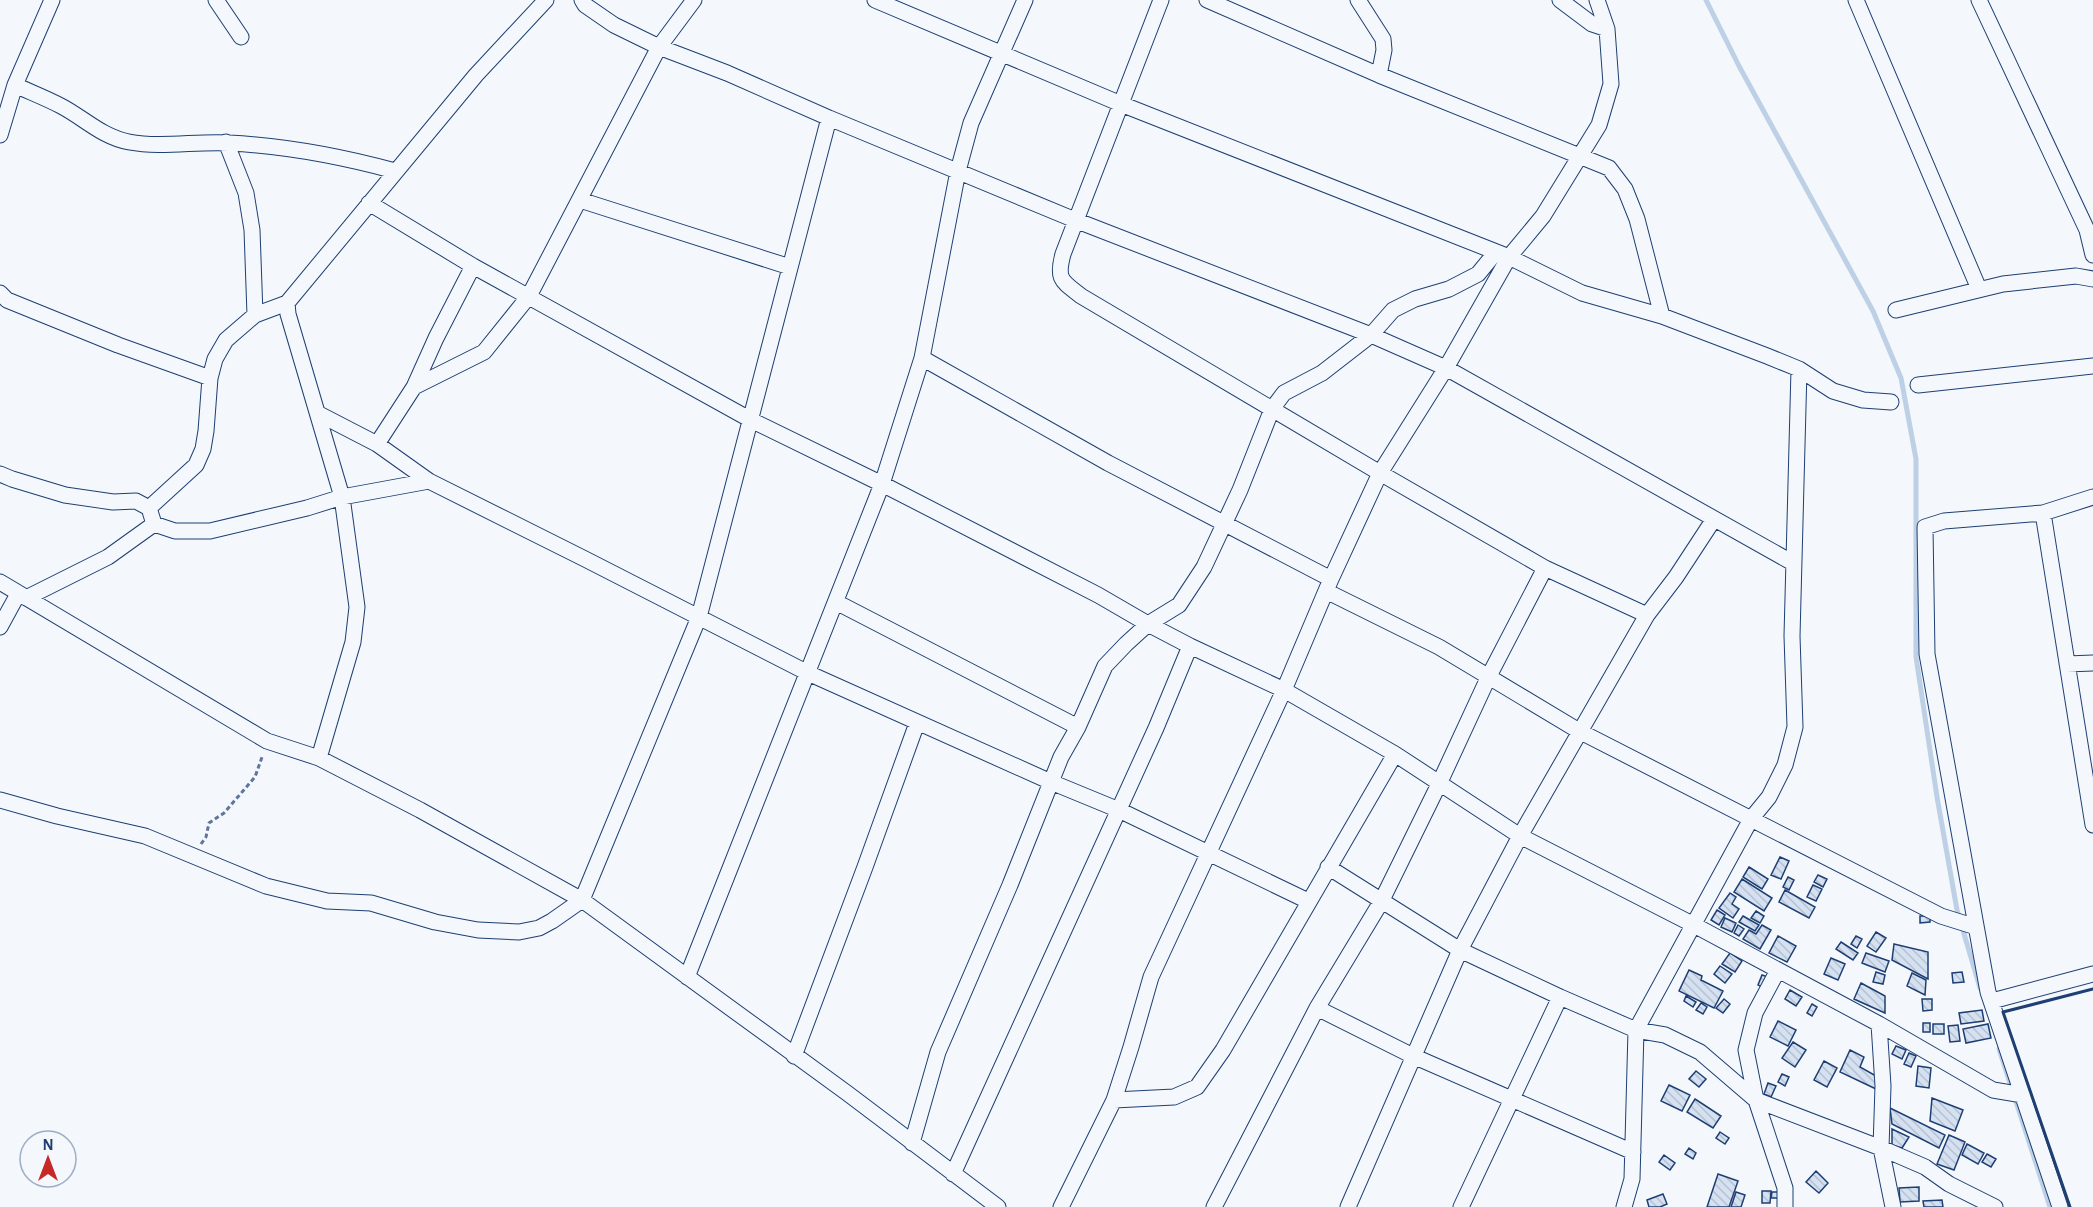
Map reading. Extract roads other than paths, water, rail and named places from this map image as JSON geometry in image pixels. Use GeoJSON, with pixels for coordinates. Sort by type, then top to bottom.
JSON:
{"type":"FeatureCollection","features":[{"type":"Feature","properties":{"kind":"street"},"geometry":{"type":"LineString","coordinates":[[0,135],[15,85],[52,0]]}},
{"type":"Feature","properties":{"kind":"street"},"geometry":{"type":"LineString","coordinates":[[216,0],[241,37]]}},
{"type":"Feature","properties":{"kind":"street"},"geometry":{"type":"LineString","coordinates":[[149,508],[196,465],[203,449],[210,378],[215,359],[226,340],[255,315],[287,303],[476,75],[546,0]]}},
{"type":"Feature","properties":{"kind":"street"},"geometry":{"type":"LineString","coordinates":[[582,0],[585,5],[614,25],[659,47],[727,72],[829,118],[1075,220],[1371,335],[1446,368],[1793,563]]}},
{"type":"Feature","properties":{"kind":"street"},"geometry":{"type":"LineString","coordinates":[[414,387],[484,352],[529,296],[659,47],[694,0]]}},
{"type":"Feature","properties":{"kind":"street"},"geometry":{"type":"LineString","coordinates":[[875,0],[907,6],[1003,53],[1121,104],[1503,255],[1582,293],[1662,316],[1799,369],[1833,391],[1863,400],[1891,402]]}},
{"type":"Feature","properties":{"kind":"street"},"geometry":{"type":"LineString","coordinates":[[687,977],[882,484],[922,358],[958,171],[971,123],[1025,0]]}},
{"type":"Feature","properties":{"kind":"street"},"geometry":{"type":"LineString","coordinates":[[1161,0],[1075,220],[1059,270],[1064,283],[1081,296],[1545,568],[1647,615]]}},
{"type":"Feature","properties":{"kind":"street"},"geometry":{"type":"LineString","coordinates":[[1208,0],[1379,75],[1609,168],[1625,189],[1637,219],[1662,316]]}},
{"type":"Feature","properties":{"kind":"street"},"geometry":{"type":"LineString","coordinates":[[1358,0],[1383,39],[1384,50],[1379,75]]}},
{"type":"Feature","properties":{"kind":"street"},"geometry":{"type":"LineString","coordinates":[[1560,0],[1592,24],[1607,29]]}},
{"type":"Feature","properties":{"kind":"street"},"geometry":{"type":"LineString","coordinates":[[912,1143],[938,1052],[1010,885],[1061,757],[1078,726],[1105,666],[1148,624],[1179,605],[1204,567],[1225,523],[1272,409],[1284,393],[1322,373],[1371,335],[1393,310],[1415,299],[1449,290],[1478,273],[1503,255],[1543,216],[1599,125],[1611,84],[1607,29],[1597,0]]}},
{"type":"Feature","properties":{"kind":"street"},"geometry":{"type":"LineString","coordinates":[[1856,0],[1979,289]]}},
{"type":"Feature","properties":{"kind":"street"},"geometry":{"type":"LineString","coordinates":[[1979,0],[2087,230],[2093,255]]}},
{"type":"Feature","properties":{"kind":"street"},"geometry":{"type":"LineString","coordinates":[[15,85],[62,106],[105,134],[128,142],[157,145],[226,142],[283,147],[351,159],[395,171]]}},
{"type":"Feature","properties":{"kind":"street"},"geometry":{"type":"LineString","coordinates":[[0,800],[145,836],[266,886],[327,901],[371,903],[435,922],[478,930],[519,932],[539,928],[582,900],[699,617],[829,118]]}},
{"type":"Feature","properties":{"kind":"street"},"geometry":{"type":"LineString","coordinates":[[226,142],[246,193],[252,230],[255,315]]}},
{"type":"Feature","properties":{"kind":"street"},"geometry":{"type":"LineString","coordinates":[[580,200],[790,267]]}},
{"type":"Feature","properties":{"kind":"street"},"geometry":{"type":"LineString","coordinates":[[369,203],[472,266],[751,420],[882,484],[1098,595],[1190,646],[1284,690],[1395,754],[1520,836],[1694,925],[1879,1024],[1993,1090],[2023,1095]]}},
{"type":"Feature","properties":{"kind":"street"},"geometry":{"type":"LineString","coordinates":[[1061,1207],[1114,1100],[1151,976],[1284,690],[1380,473],[1446,368],[1503,255]]}},
{"type":"Feature","properties":{"kind":"street"},"geometry":{"type":"LineString","coordinates":[[377,444],[414,387],[472,266]]}},
{"type":"Feature","properties":{"kind":"street"},"geometry":{"type":"LineString","coordinates":[[1896,310],[2003,284],[2076,276],[2093,279]]}},
{"type":"Feature","properties":{"kind":"street"},"geometry":{"type":"LineString","coordinates":[[2,297],[118,345],[210,378]]}},
{"type":"Feature","properties":{"kind":"street"},"geometry":{"type":"LineString","coordinates":[[287,303],[288,314],[342,497],[357,607],[353,642],[319,758]]}},
{"type":"Feature","properties":{"kind":"street"},"geometry":{"type":"LineString","coordinates":[[922,358],[1108,464],[1225,523],[1490,676],[1579,731],[1941,916],[1976,927]]}},
{"type":"Feature","properties":{"kind":"street"},"geometry":{"type":"LineString","coordinates":[[1918,386],[2093,366]]}},
{"type":"Feature","properties":{"kind":"street"},"geometry":{"type":"LineString","coordinates":[[1624,1207],[1632,1179],[1636,1030],[1751,819],[1769,797],[1785,765],[1795,727],[1792,636],[1799,369]]}},
{"type":"Feature","properties":{"kind":"street"},"geometry":{"type":"LineString","coordinates":[[319,414],[377,444],[429,482],[808,673],[1050,783],[1119,810],[1308,901]]}},
{"type":"Feature","properties":{"kind":"street"},"geometry":{"type":"LineString","coordinates":[[0,474],[65,495],[113,502],[136,501],[149,508],[154,524]]}},
{"type":"Feature","properties":{"kind":"street"},"geometry":{"type":"LineString","coordinates":[[154,524],[175,531],[210,531],[307,508],[342,497],[429,482]]}},
{"type":"Feature","properties":{"kind":"street"},"geometry":{"type":"LineString","coordinates":[[2060,1207],[1992,1001],[1976,927],[1927,654],[1925,527],[1944,521],[2043,513],[2093,497]]}},
{"type":"Feature","properties":{"kind":"street"},"geometry":{"type":"LineString","coordinates":[[2043,513],[2093,825]]}},
{"type":"Feature","properties":{"kind":"street"},"geometry":{"type":"LineString","coordinates":[[1348,1207],[1460,950],[1520,836],[1647,615],[1676,577],[1714,519]]}},
{"type":"Feature","properties":{"kind":"street"},"geometry":{"type":"LineString","coordinates":[[0,627],[22,596],[108,556],[154,524]]}},
{"type":"Feature","properties":{"kind":"street"},"geometry":{"type":"LineString","coordinates":[[1214,1207],[1317,1008],[1381,902],[1545,568]]}},
{"type":"Feature","properties":{"kind":"street"},"geometry":{"type":"LineString","coordinates":[[0,582],[267,741],[319,758],[420,810],[582,900],[847,1093],[998,1207]]}},
{"type":"Feature","properties":{"kind":"street"},"geometry":{"type":"LineString","coordinates":[[836,602],[1078,726]]}},
{"type":"Feature","properties":{"kind":"street"},"geometry":{"type":"LineString","coordinates":[[953,1174],[1119,810],[1190,646]]}},
{"type":"Feature","properties":{"kind":"street"},"geometry":{"type":"LineString","coordinates":[[2067,664],[2093,663]]}},
{"type":"Feature","properties":{"kind":"street"},"geometry":{"type":"LineString","coordinates":[[794,1056],[917,723]]}},
{"type":"Feature","properties":{"kind":"street"},"geometry":{"type":"LineString","coordinates":[[1114,1100],[1174,1097],[1197,1087],[1223,1050],[1395,754]]}},
{"type":"Feature","properties":{"kind":"street"},"geometry":{"type":"LineString","coordinates":[[1328,867],[1460,950],[1636,1030],[1665,1035],[1700,1053],[1756,1100],[1924,1167],[1949,1184],[1995,1207]]}},
{"type":"Feature","properties":{"kind":"street"},"geometry":{"type":"LineString","coordinates":[[1778,970],[1755,1013],[1746,1050],[1756,1100],[1785,1188],[1785,1207]]}},
{"type":"Feature","properties":{"kind":"street"},"geometry":{"type":"LineString","coordinates":[[1992,1001],[2093,974]]}},
{"type":"Feature","properties":{"kind":"street"},"geometry":{"type":"LineString","coordinates":[[1461,1207],[1560,997]]}},
{"type":"Feature","properties":{"kind":"street"},"geometry":{"type":"LineString","coordinates":[[1317,1008],[1413,1056],[1633,1152]]}},
{"type":"Feature","properties":{"kind":"street"},"geometry":{"type":"LineString","coordinates":[[1879,1024],[1883,1086],[1881,1148],[1893,1207]]}},
{"type":"Feature","properties":{"kind":"waterway"},"geometry":{"type":"LineString","coordinates":[[1706,0],[1739,66],[1873,311],[1901,378],[1916,459],[1916,657],[1957,910],[1980,988]]}},
{"type":"Feature","properties":{"kind":"waterway"},"geometry":{"type":"LineString","coordinates":[[1999,1049],[2050,1207]]}}]}
